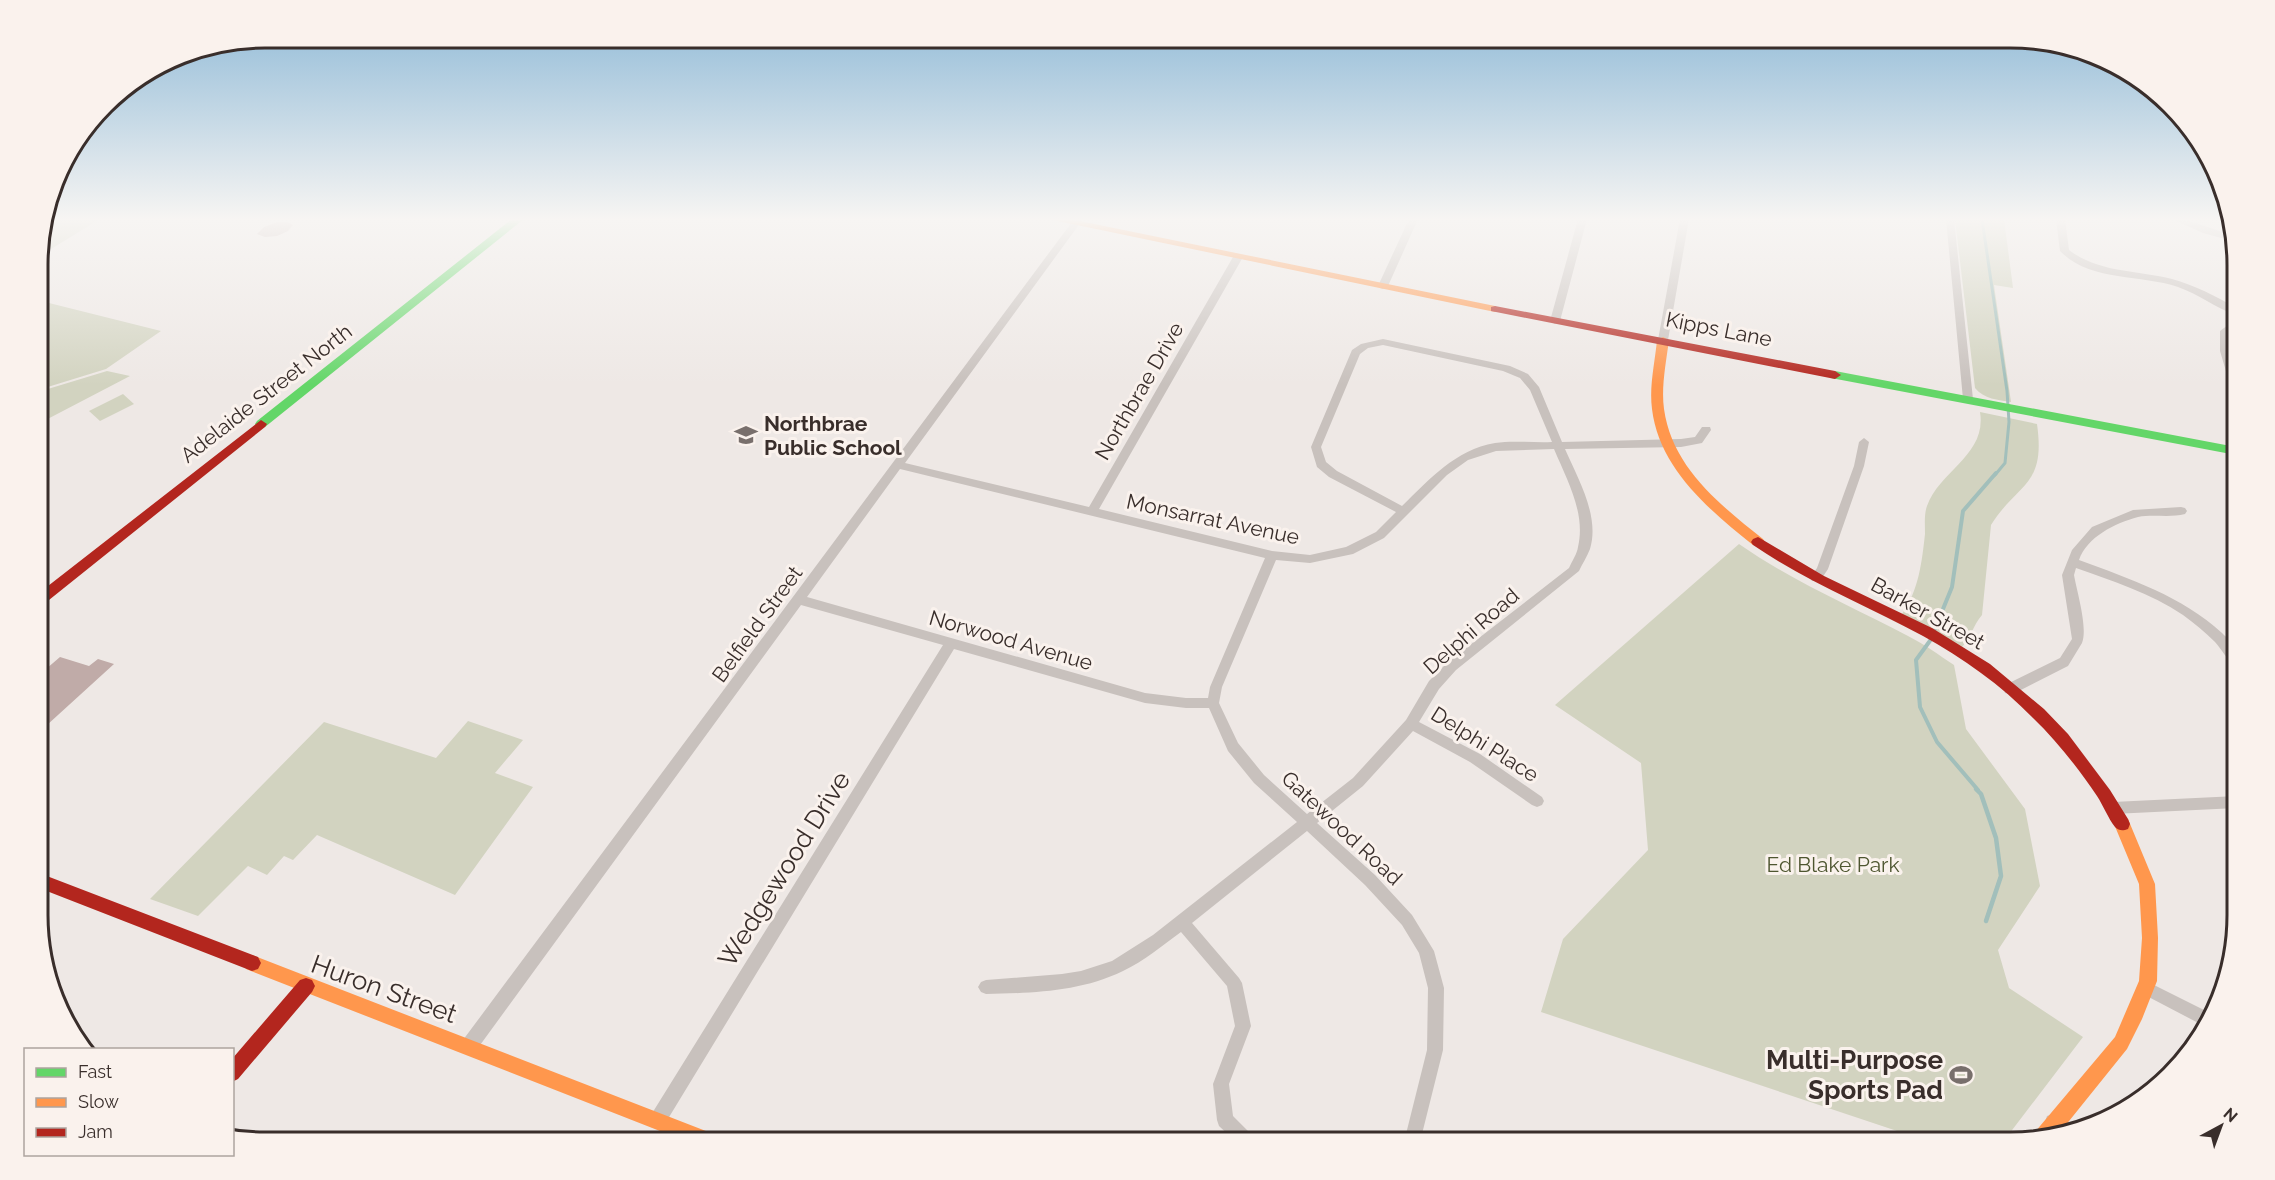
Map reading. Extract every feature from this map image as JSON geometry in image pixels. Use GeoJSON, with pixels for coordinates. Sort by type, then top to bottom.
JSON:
{"type":"FeatureCollection","features":[{"type":"Feature","properties":{"kind":"street","name":"Adelaide Street North"},"geometry":{"type":"LineString","coordinates":[[48,593],[450,274]]}},
{"type":"Feature","properties":{"kind":"street","name":"Belfield Street"},"geometry":{"type":"LineString","coordinates":[[469,1046],[1038,274]]}},
{"type":"Feature","properties":{"kind":"street","name":"Northbrae Drive"},"geometry":{"type":"LineString","coordinates":[[1092,512],[1228,274]]}},
{"type":"Feature","properties":{"kind":"street","name":"Kipps Lane"},"geometry":{"type":"LineString","coordinates":[[1323,274],[1555,321],[2227,449]]}},
{"type":"Feature","properties":{"kind":"street"},"geometry":{"type":"LineString","coordinates":[[1383,286],[1389,274]]}},
{"type":"Feature","properties":{"kind":"street"},"geometry":{"type":"LineString","coordinates":[[1555,321],[1568,274]]}},
{"type":"Feature","properties":{"kind":"street"},"geometry":{"type":"LineString","coordinates":[[1663,340],[1675,274]]}},
{"type":"Feature","properties":{"kind":"street"},"geometry":{"type":"LineString","coordinates":[[1956,274],[1968,399]]}},
{"type":"Feature","properties":{"kind":"street"},"geometry":{"type":"LineString","coordinates":[[2134,274],[2194,289],[2227,307]]}},
{"type":"Feature","properties":{"kind":"street"},"geometry":{"type":"LineString","coordinates":[[2227,329],[2225,331],[2225,351],[2227,358]]}},
{"type":"Feature","properties":{"kind":"street","name":"Barker Street"},"geometry":{"type":"LineString","coordinates":[[1663,340],[1658,397],[1659,419],[1668,444],[1684,472],[1715,507],[1758,541],[1816,578],[1941,640],[1991,673],[2042,716],[2088,770],[2125,826],[2146,882],[2150,940],[2146,988],[2118,1047],[2048,1129]]}},
{"type":"Feature","properties":{"kind":"street","name":"Delphi Road"},"geometry":{"type":"LineString","coordinates":[[986,987],[1047,985],[1095,975],[1132,958],[1182,922],[1358,782],[1411,724],[1434,685],[1452,666],[1573,571],[1584,549],[1587,525],[1582,503],[1535,389],[1524,376],[1506,368],[1383,342],[1365,346],[1356,352],[1316,447],[1321,464],[1333,474],[1405,512]]}},
{"type":"Feature","properties":{"kind":"street","name":"Monsarrat Avenue"},"geometry":{"type":"LineString","coordinates":[[899,465],[1272,555],[1310,559],[1349,551],[1380,535],[1443,472],[1464,457],[1495,447],[1558,444],[1668,444],[1698,440],[1707,430]]}},
{"type":"Feature","properties":{"kind":"street"},"geometry":{"type":"LineString","coordinates":[[1816,578],[1822,569],[1859,466],[1864,442]]}},
{"type":"Feature","properties":{"kind":"street"},"geometry":{"type":"LineString","coordinates":[[2010,689],[2064,662],[2078,640],[2068,575],[2076,554],[2096,530],[2137,513],[2181,511]]}},
{"type":"Feature","properties":{"kind":"street"},"geometry":{"type":"LineString","coordinates":[[1213,703],[1216,687],[1272,555]]}},
{"type":"Feature","properties":{"kind":"street"},"geometry":{"type":"LineString","coordinates":[[2074,562],[2157,594],[2200,620],[2227,645]]}},
{"type":"Feature","properties":{"kind":"street","name":"Norwood Avenue"},"geometry":{"type":"LineString","coordinates":[[800,600],[1145,698],[1186,703],[1213,703]]}},
{"type":"Feature","properties":{"kind":"street","name":"Wedgewood Drive"},"geometry":{"type":"LineString","coordinates":[[657,1121],[951,643]]}},
{"type":"Feature","properties":{"kind":"street","name":"Gatewood Road"},"geometry":{"type":"LineString","coordinates":[[1213,703],[1233,747],[1259,779],[1370,880],[1407,920],[1426,951],[1436,988],[1435,1050],[1414,1132]]}},
{"type":"Feature","properties":{"kind":"street","name":"Delphi Place"},"geometry":{"type":"LineString","coordinates":[[1411,724],[1475,758],[1537,801]]}},
{"type":"Feature","properties":{"kind":"street"},"geometry":{"type":"LineString","coordinates":[[2113,808],[2227,802]]}},
{"type":"Feature","properties":{"kind":"street","name":"Huron Street"},"geometry":{"type":"LineString","coordinates":[[48,884],[685,1132]]}},
{"type":"Feature","properties":{"kind":"street"},"geometry":{"type":"LineString","coordinates":[[1182,922],[1234,983],[1243,1026],[1221,1084],[1225,1120],[1237,1132]]}},
{"type":"Feature","properties":{"kind":"street"},"geometry":{"type":"LineString","coordinates":[[234,1071],[306,986]]}},
{"type":"Feature","properties":{"kind":"street"},"geometry":{"type":"LineString","coordinates":[[2146,988],[2202,1017]]}},
{"type":"Feature","properties":{"kind":"street"},"geometry":{"type":"LineString","coordinates":[[2052,1122],[2058,1127]]}},
{"type":"Feature","properties":{"kind":"green space"},"geometry":{"type":"Polygon","coordinates":[[[1962,274],[2011,274],[2013,288],[1994,285],[2011,402],[1987,397],[1975,388],[1962,274]]]}},
{"type":"Feature","properties":{"kind":"green space"},"geometry":{"type":"Polygon","coordinates":[[[48,303],[161,331],[106,369],[48,387],[48,303]]]}},
{"type":"Feature","properties":{"kind":"green space"},"geometry":{"type":"Polygon","coordinates":[[[107,371],[130,376],[48,419],[48,389],[107,371]]]}},
{"type":"Feature","properties":{"kind":"green space"},"geometry":{"type":"Polygon","coordinates":[[[123,394],[134,404],[100,421],[89,411],[123,394]]]}},
{"type":"Feature","properties":{"kind":"green space"},"geometry":{"type":"Polygon","coordinates":[[[1980,412],[2037,424],[2039,445],[2034,472],[2028,482],[1991,525],[1982,615],[1962,647],[1902,614],[1908,605],[1919,575],[1927,506],[1933,493],[1970,451],[1980,427],[1980,412]]]}},
{"type":"Feature","properties":{"kind":"green space","name":"Ed Blake Park"},"geometry":{"type":"Polygon","coordinates":[[[1739,544],[1801,581],[1914,639],[1954,665],[1966,729],[2025,809],[2040,886],[1998,950],[2009,988],[2083,1037],[2011,1132],[1900,1132],[1541,1012],[1563,939],[1648,850],[1641,763],[1555,705],[1739,544]]]}},
{"type":"Feature","properties":{"kind":"green space"},"geometry":{"type":"Polygon","coordinates":[[[468,721],[523,740],[495,773],[533,787],[455,895],[317,835],[293,860],[284,856],[267,875],[248,866],[198,916],[150,899],[324,722],[436,758],[468,721]]]}},
{"type":"Feature","properties":{"kind":"building"},"geometry":{"type":"Polygon","coordinates":[[[60,657],[89,666],[98,659],[114,664],[48,724],[48,667],[60,657]]]}},
{"type":"Feature","properties":{"kind":"waterway"},"geometry":{"type":"LineString","coordinates":[[1990,274],[2007,391],[2009,422],[2005,463],[1995,475]]}},
{"type":"Feature","properties":{"kind":"waterway"},"geometry":{"type":"LineString","coordinates":[[1934,631],[1952,587],[1963,511],[1996,473]]}},
{"type":"Feature","properties":{"kind":"waterway"},"geometry":{"type":"LineString","coordinates":[[1932,638],[1916,660],[1920,707],[1937,742],[1978,790]]}},
{"type":"Feature","properties":{"kind":"waterway"},"geometry":{"type":"LineString","coordinates":[[1976,789],[1981,794],[1996,838],[2001,876],[1986,921]]}},
{"type":"Feature","properties":{"kind":"traffic: fast"},"geometry":{"type":"LineString","coordinates":[[261,424],[450,274]]}},
{"type":"Feature","properties":{"kind":"traffic: fast"},"geometry":{"type":"LineString","coordinates":[[1835,375],[2227,449]]}},
{"type":"Feature","properties":{"kind":"traffic: slow"},"geometry":{"type":"LineString","coordinates":[[1323,274],[1495,309]]}},
{"type":"Feature","properties":{"kind":"traffic: slow"},"geometry":{"type":"LineString","coordinates":[[1663,340],[1658,383],[1658,409],[1662,430],[1670,449],[1694,485],[1758,542]]}},
{"type":"Feature","properties":{"kind":"traffic: slow"},"geometry":{"type":"LineString","coordinates":[[2051,1128],[2121,1043],[2148,981],[2150,938],[2147,884],[2122,824]]}},
{"type":"Feature","properties":{"kind":"traffic: slow"},"geometry":{"type":"LineString","coordinates":[[252,963],[685,1132]]}},
{"type":"Feature","properties":{"kind":"traffic: jam"},"geometry":{"type":"LineString","coordinates":[[1495,309],[1835,375]]}},
{"type":"Feature","properties":{"kind":"traffic: jam"},"geometry":{"type":"LineString","coordinates":[[48,593],[261,424]]}},
{"type":"Feature","properties":{"kind":"traffic: jam"},"geometry":{"type":"LineString","coordinates":[[1758,542],[1798,568],[1927,632],[1985,668],[2038,713],[2062,739],[2105,794],[2122,824]]}},
{"type":"Feature","properties":{"kind":"traffic: jam"},"geometry":{"type":"LineString","coordinates":[[48,884],[252,963]]}},
{"type":"Feature","properties":{"kind":"traffic: jam"},"geometry":{"type":"LineString","coordinates":[[234,1071],[306,986]]}},
{"type":"Feature","properties":{"kind":"place","name":"Northbrae Public School"},"geometry":{"type":"Point","coordinates":[746,435]}},
{"type":"Feature","properties":{"kind":"place","name":"Multi-Purpose Sports Pad"},"geometry":{"type":"Point","coordinates":[1961,1075]}}]}
